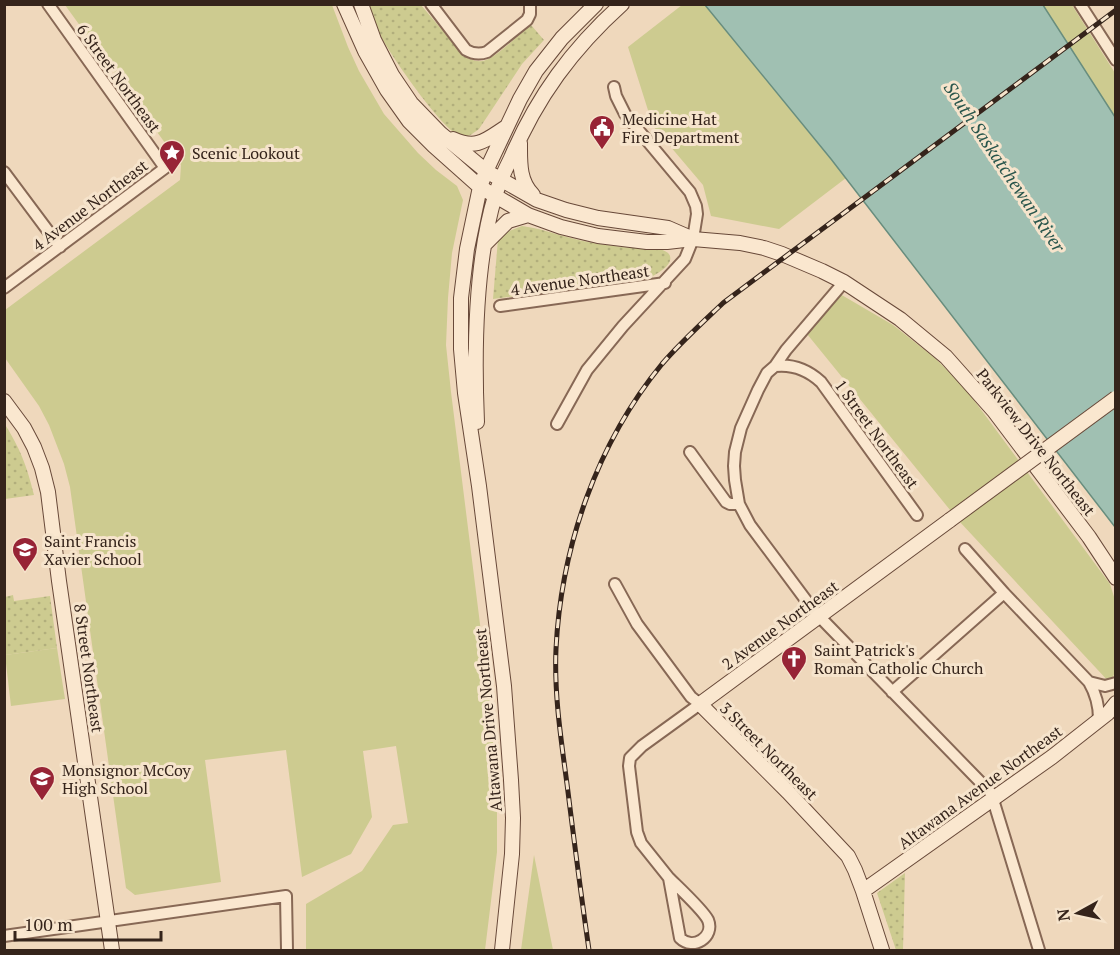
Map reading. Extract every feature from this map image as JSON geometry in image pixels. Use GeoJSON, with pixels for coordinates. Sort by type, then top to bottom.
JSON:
{"type":"FeatureCollection","features":[{"type":"Feature","properties":{"kind":"street","name":"6 Street Northeast"},"geometry":{"type":"LineString","coordinates":[[48,4],[165,168]]}},
{"type":"Feature","properties":{"kind":"street","name":"Parkview Drive Northeast"},"geometry":{"type":"LineString","coordinates":[[344,4],[365,51],[387,90],[410,121],[480,187],[528,215],[561,227],[598,236],[647,242],[693,239],[740,243],[764,248],[790,257],[844,282],[900,319],[946,357],[994,411],[1089,537],[1116,578]]}},
{"type":"Feature","properties":{"kind":"street","name":"Parkview Drive Northeast"},"geometry":{"type":"LineString","coordinates":[[361,4],[374,40],[392,75],[411,103],[441,134],[486,171],[537,200],[566,210],[598,218],[668,228],[693,239]]}},
{"type":"Feature","properties":{"kind":"street"},"geometry":{"type":"LineString","coordinates":[[431,4],[466,50],[473,54],[487,52],[527,20],[531,9],[530,4]]}},
{"type":"Feature","properties":{"kind":"street","name":"Altawana Drive Northeast"},"geometry":{"type":"LineString","coordinates":[[502,951],[512,854],[512,780],[504,686],[465,393],[461,349],[461,298],[466,249],[480,187],[486,171],[536,71],[562,38],[596,4]]}},
{"type":"Feature","properties":{"kind":"street","name":"Altawana Drive Northeast"},"geometry":{"type":"LineString","coordinates":[[479,486],[476,394],[478,300],[484,244],[495,196],[520,135],[552,81],[576,49],[622,4]]}},
{"type":"Feature","properties":{"kind":"street"},"geometry":{"type":"LineString","coordinates":[[1080,4],[1116,60]]}},
{"type":"Feature","properties":{"kind":"street"},"geometry":{"type":"LineString","coordinates":[[614,87],[615,96],[625,114],[690,192],[698,214],[693,239]]}},
{"type":"Feature","properties":{"kind":"street"},"geometry":{"type":"LineString","coordinates":[[441,134],[464,144],[476,144],[507,126]]}},
{"type":"Feature","properties":{"kind":"street"},"geometry":{"type":"LineString","coordinates":[[520,135],[522,179],[537,200]]}},
{"type":"Feature","properties":{"kind":"street","name":"4 Avenue Northeast"},"geometry":{"type":"LineString","coordinates":[[4,288],[165,168]]}},
{"type":"Feature","properties":{"kind":"street"},"geometry":{"type":"LineString","coordinates":[[4,172],[60,247]]}},
{"type":"Feature","properties":{"kind":"street"},"geometry":{"type":"LineString","coordinates":[[484,244],[508,221],[528,215]]}},
{"type":"Feature","properties":{"kind":"street","name":"4 Avenue Northeast"},"geometry":{"type":"LineString","coordinates":[[557,424],[587,370],[623,326],[685,259],[693,239]]}},
{"type":"Feature","properties":{"kind":"street"},"geometry":{"type":"LineString","coordinates":[[844,282],[762,380],[738,439],[734,466],[739,504],[750,525],[810,606],[990,793],[1039,951]]}},
{"type":"Feature","properties":{"kind":"street","name":"4 Avenue Northeast"},"geometry":{"type":"LineString","coordinates":[[500,306],[665,283]]}},
{"type":"Feature","properties":{"kind":"street","name":"1 Street Northeast"},"geometry":{"type":"LineString","coordinates":[[775,366],[785,365],[804,370],[821,382],[917,515]]}},
{"type":"Feature","properties":{"kind":"street","name":"2 Avenue Northeast"},"geometry":{"type":"LineString","coordinates":[[669,878],[641,843],[637,832],[630,758],[642,746],[1116,398]]}},
{"type":"Feature","properties":{"kind":"street","name":"8 Street Northeast"},"geometry":{"type":"LineString","coordinates":[[4,401],[24,428],[34,447],[48,492],[112,951]]}},
{"type":"Feature","properties":{"kind":"street"},"geometry":{"type":"LineString","coordinates":[[690,452],[726,502],[739,504]]}},
{"type":"Feature","properties":{"kind":"street"},"geometry":{"type":"LineString","coordinates":[[965,549],[1089,682],[1096,696],[1099,719]]}},
{"type":"Feature","properties":{"kind":"street","name":"3 Street Northeast"},"geometry":{"type":"LineString","coordinates":[[615,584],[638,624],[691,697],[788,792],[848,856],[863,891],[882,951]]}},
{"type":"Feature","properties":{"kind":"street"},"geometry":{"type":"LineString","coordinates":[[892,692],[1004,593]]}},
{"type":"Feature","properties":{"kind":"street"},"geometry":{"type":"LineString","coordinates":[[1089,682],[1105,686],[1116,683]]}},
{"type":"Feature","properties":{"kind":"street","name":"Altawana Avenue Northeast"},"geometry":{"type":"LineString","coordinates":[[863,891],[1052,757],[1115,708]]}},
{"type":"Feature","properties":{"kind":"street"},"geometry":{"type":"LineString","coordinates":[[669,878],[707,917],[709,932],[698,942],[685,943],[680,938],[669,878]]}},
{"type":"Feature","properties":{"kind":"street"},"geometry":{"type":"LineString","coordinates":[[4,936],[286,896],[287,951]]}},
{"type":"Feature","properties":{"kind":"shaded area"},"geometry":{"type":"Polygon","coordinates":[[[65,5],[332,5],[359,71],[384,114],[418,153],[457,186],[463,200],[452,253],[446,345],[496,770],[497,852],[485,950],[306,950],[306,904],[362,871],[393,825],[408,823],[396,746],[363,751],[372,817],[351,854],[302,877],[286,750],[205,760],[221,882],[135,895],[126,888],[70,487],[49,425],[39,406],[5,358],[5,310],[180,180],[181,165],[65,5]]]}},
{"type":"Feature","properties":{"kind":"shaded area"},"geometry":{"type":"Polygon","coordinates":[[[367,5],[421,5],[464,56],[475,61],[482,61],[493,56],[531,25],[544,40],[522,64],[479,129],[463,137],[444,124],[409,79],[381,37],[367,5]]]}},
{"type":"Feature","properties":{"kind":"shaded area"},"geometry":{"type":"Polygon","coordinates":[[[682,5],[705,5],[846,178],[779,229],[711,216],[703,185],[653,126],[628,47],[682,5]]]}},
{"type":"Feature","properties":{"kind":"shaded area"},"geometry":{"type":"Polygon","coordinates":[[[1043,5],[1072,5],[1115,73],[1115,117],[1043,5]]]}},
{"type":"Feature","properties":{"kind":"shaded area"},"geometry":{"type":"Polygon","coordinates":[[[522,226],[594,243],[663,250],[670,256],[670,260],[663,269],[650,278],[493,299],[498,239],[504,233],[522,226]]]}},
{"type":"Feature","properties":{"kind":"shaded area"},"geometry":{"type":"Polygon","coordinates":[[[840,294],[893,325],[935,358],[965,388],[1110,584],[1115,600],[1116,670],[1110,683],[959,521],[807,334],[840,294]]]}},
{"type":"Feature","properties":{"kind":"shaded area"},"geometry":{"type":"Polygon","coordinates":[[[4,423],[22,458],[34,495],[5,499],[4,423]]]}},
{"type":"Feature","properties":{"kind":"shaded area"},"geometry":{"type":"Polygon","coordinates":[[[13,595],[14,601],[50,596],[57,648],[5,655],[5,597],[13,595]]]}},
{"type":"Feature","properties":{"kind":"shaded area"},"geometry":{"type":"Polygon","coordinates":[[[57,648],[65,699],[11,706],[5,655],[57,648]]]}},
{"type":"Feature","properties":{"kind":"shaded area"},"geometry":{"type":"Polygon","coordinates":[[[534,855],[553,950],[521,950],[534,855]]]}},
{"type":"Feature","properties":{"kind":"shaded area"},"geometry":{"type":"Polygon","coordinates":[[[905,873],[903,950],[896,950],[877,893],[905,873]]]}},
{"type":"Feature","properties":{"kind":"water","name":"South Saskatchewan River"},"geometry":{"type":"Polygon","coordinates":[[[705,5],[1043,5],[1115,117],[1115,527],[831,159],[705,5]]]}},
{"type":"Feature","properties":{"kind":"railway"},"geometry":{"type":"LineString","coordinates":[[589,950],[558,716],[556,649],[559,611],[575,535],[601,462],[619,428],[639,395],[662,364],[723,303],[1116,10]]}},
{"type":"Feature","properties":{"kind":"place","name":"Medicine Hat Fire Department"},"geometry":{"type":"Point","coordinates":[602,151]}},
{"type":"Feature","properties":{"kind":"place","name":"Scenic Lookout"},"geometry":{"type":"Point","coordinates":[172,176]}},
{"type":"Feature","properties":{"kind":"place","name":"Saint Francis Xavier School"},"geometry":{"type":"Point","coordinates":[25,573]}},
{"type":"Feature","properties":{"kind":"place","name":"Saint Patrick's Roman Catholic Church"},"geometry":{"type":"Point","coordinates":[794,682]}},
{"type":"Feature","properties":{"kind":"place","name":"Monsignor McCoy High School"},"geometry":{"type":"Point","coordinates":[42,802]}}]}
